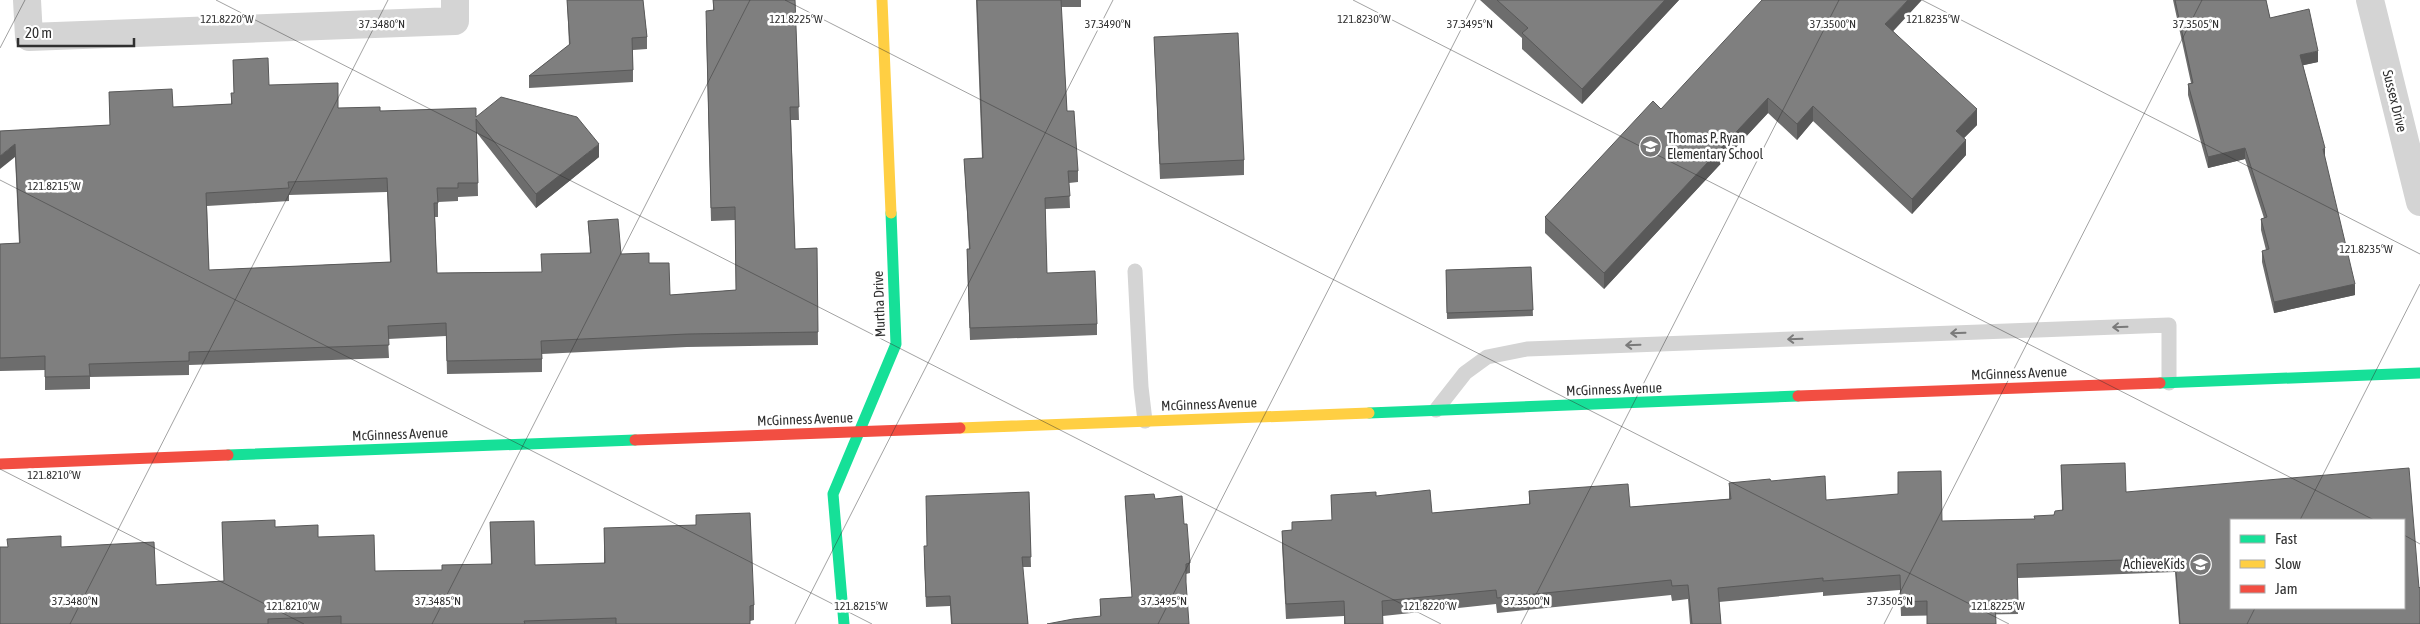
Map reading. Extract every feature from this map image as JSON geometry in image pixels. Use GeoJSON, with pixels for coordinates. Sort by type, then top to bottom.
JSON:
{"type":"FeatureCollection","features":[{"type":"Feature","properties":{"kind":"street"},"geometry":{"type":"LineString","coordinates":[[27,0],[28,36],[455,10]]}},
{"type":"Feature","properties":{"kind":"street","name":"Murtha Drive"},"geometry":{"type":"LineString","coordinates":[[844,624],[833,494],[896,344],[882,0]]}},
{"type":"Feature","properties":{"kind":"street","name":"Sussex Drive"},"geometry":{"type":"LineString","coordinates":[[2370,0],[2420,202]]}},
{"type":"Feature","properties":{"kind":"street","name":"McGinness Avenue"},"geometry":{"type":"LineString","coordinates":[[0,464],[2420,373]]}},
{"type":"Feature","properties":{"kind":"lane"},"geometry":{"type":"LineString","coordinates":[[1135,271],[1141,387],[1145,421]]}},
{"type":"Feature","properties":{"kind":"lane"},"geometry":{"type":"LineString","coordinates":[[1436,410],[1465,373],[1486,357],[1527,349],[2169,325],[2169,383]]}},
{"type":"Feature","properties":{"kind":"building"},"geometry":{"type":"Polygon","coordinates":[[[567,0],[643,0],[647,37],[632,38],[633,70],[529,76],[570,44],[567,0]]]}},
{"type":"Feature","properties":{"kind":"building"},"geometry":{"type":"Polygon","coordinates":[[[713,0],[795,0],[799,107],[790,107],[795,249],[817,248],[818,332],[687,334],[541,341],[542,359],[447,361],[446,323],[388,326],[389,345],[189,352],[189,361],[89,364],[90,376],[45,377],[45,356],[0,358],[0,244],[20,243],[15,144],[0,156],[0,131],[110,125],[109,92],[172,89],[173,107],[232,104],[231,93],[234,93],[233,60],[268,58],[269,85],[338,83],[338,108],[380,107],[380,111],[476,108],[476,117],[501,97],[577,117],[599,144],[536,194],[476,119],[478,183],[458,183],[458,188],[437,188],[438,203],[434,203],[437,273],[542,272],[541,254],[591,253],[588,221],[618,219],[621,254],[649,253],[649,263],[669,263],[670,295],[736,290],[735,207],[711,208],[706,11],[714,10],[713,0]],[[387,178],[288,182],[289,188],[206,193],[209,270],[391,262],[387,178]]]}},
{"type":"Feature","properties":{"kind":"building"},"geometry":{"type":"Polygon","coordinates":[[[977,0],[1061,0],[1067,111],[1074,111],[1078,171],[1068,171],[1070,196],[1045,198],[1047,273],[1095,271],[1097,324],[970,328],[967,249],[970,249],[964,159],[983,158],[977,0]]]}},
{"type":"Feature","properties":{"kind":"building"},"geometry":{"type":"Polygon","coordinates":[[[1497,0],[1665,0],[1582,89],[1522,33],[1528,28],[1497,0]]]}},
{"type":"Feature","properties":{"kind":"building"},"geometry":{"type":"Polygon","coordinates":[[[1762,0],[1908,0],[1885,24],[1977,109],[1956,131],[1966,140],[1912,199],[1813,106],[1797,124],[1768,98],[1604,273],[1545,217],[1653,101],[1661,109],[1762,0]]]}},
{"type":"Feature","properties":{"kind":"building"},"geometry":{"type":"Polygon","coordinates":[[[2175,0],[2266,0],[2270,18],[2309,9],[2318,51],[2300,55],[2325,148],[2323,149],[2355,284],[2274,302],[2262,251],[2269,249],[2261,219],[2267,217],[2245,148],[2208,157],[2188,84],[2193,83],[2175,0]]]}},
{"type":"Feature","properties":{"kind":"building"},"geometry":{"type":"Polygon","coordinates":[[[1238,33],[1244,160],[1160,164],[1154,37],[1238,33]]]}},
{"type":"Feature","properties":{"kind":"building"},"geometry":{"type":"Polygon","coordinates":[[[1531,267],[1533,310],[1447,313],[1446,270],[1531,267]]]}},
{"type":"Feature","properties":{"kind":"building"},"geometry":{"type":"Polygon","coordinates":[[[2125,463],[2126,492],[2409,468],[2420,587],[2420,624],[2180,624],[2175,558],[2017,564],[2018,600],[1995,600],[1996,624],[1927,624],[1927,601],[1901,602],[1900,575],[1823,581],[1823,578],[1718,588],[1721,624],[1692,624],[1688,585],[1672,586],[1671,580],[1497,598],[1496,590],[1382,601],[1383,624],[1345,624],[1344,601],[1286,604],[1282,531],[1292,530],[1292,522],[1332,520],[1331,495],[1376,492],[1376,496],[1430,490],[1432,513],[1530,504],[1529,491],[1628,484],[1630,507],[1731,499],[1729,483],[1825,476],[1826,500],[1898,494],[1898,472],[1941,471],[1942,521],[2035,519],[2034,516],[2054,515],[2055,511],[2063,510],[2061,465],[2125,463]]]}},
{"type":"Feature","properties":{"kind":"building"},"geometry":{"type":"Polygon","coordinates":[[[1029,492],[1031,557],[1022,557],[1028,624],[952,624],[950,596],[926,597],[924,546],[927,546],[926,496],[1029,492]]]}},
{"type":"Feature","properties":{"kind":"building"},"geometry":{"type":"Polygon","coordinates":[[[1154,494],[1155,499],[1182,496],[1184,524],[1187,524],[1190,563],[1186,564],[1189,624],[1047,624],[1101,616],[1100,599],[1132,597],[1125,496],[1154,494]]]}},
{"type":"Feature","properties":{"kind":"building"},"geometry":{"type":"Polygon","coordinates":[[[750,513],[754,605],[750,606],[750,624],[616,624],[616,618],[524,621],[525,624],[341,624],[341,616],[268,619],[268,624],[0,624],[0,547],[8,547],[7,539],[61,536],[61,547],[154,542],[156,585],[224,581],[222,522],[275,520],[275,527],[318,525],[318,537],[374,535],[375,571],[442,570],[442,565],[492,564],[490,522],[534,521],[535,565],[605,563],[604,528],[696,525],[696,515],[750,513]]]}},
{"type":"Feature","properties":{"kind":"traffic: fast"},"geometry":{"type":"LineString","coordinates":[[844,624],[833,494],[896,344],[891,213]]}},
{"type":"Feature","properties":{"kind":"traffic: fast"},"geometry":{"type":"LineString","coordinates":[[2160,383],[2420,373]]}},
{"type":"Feature","properties":{"kind":"traffic: fast"},"geometry":{"type":"LineString","coordinates":[[1369,413],[1798,396]]}},
{"type":"Feature","properties":{"kind":"traffic: fast"},"geometry":{"type":"LineString","coordinates":[[228,455],[635,440]]}},
{"type":"Feature","properties":{"kind":"traffic: slow"},"geometry":{"type":"LineString","coordinates":[[882,0],[891,213]]}},
{"type":"Feature","properties":{"kind":"traffic: slow"},"geometry":{"type":"LineString","coordinates":[[960,428],[1369,413]]}},
{"type":"Feature","properties":{"kind":"traffic: jam"},"geometry":{"type":"LineString","coordinates":[[1798,396],[2160,383]]}},
{"type":"Feature","properties":{"kind":"traffic: jam"},"geometry":{"type":"LineString","coordinates":[[635,440],[960,428]]}},
{"type":"Feature","properties":{"kind":"traffic: jam"},"geometry":{"type":"LineString","coordinates":[[0,464],[228,455]]}},
{"type":"Feature","properties":{"kind":"place","name":"Thomas P. Ryan Elementary School"},"geometry":{"type":"Point","coordinates":[1651,146]}},
{"type":"Feature","properties":{"kind":"place","name":"AchieveKids"},"geometry":{"type":"Point","coordinates":[2201,564]}}]}
